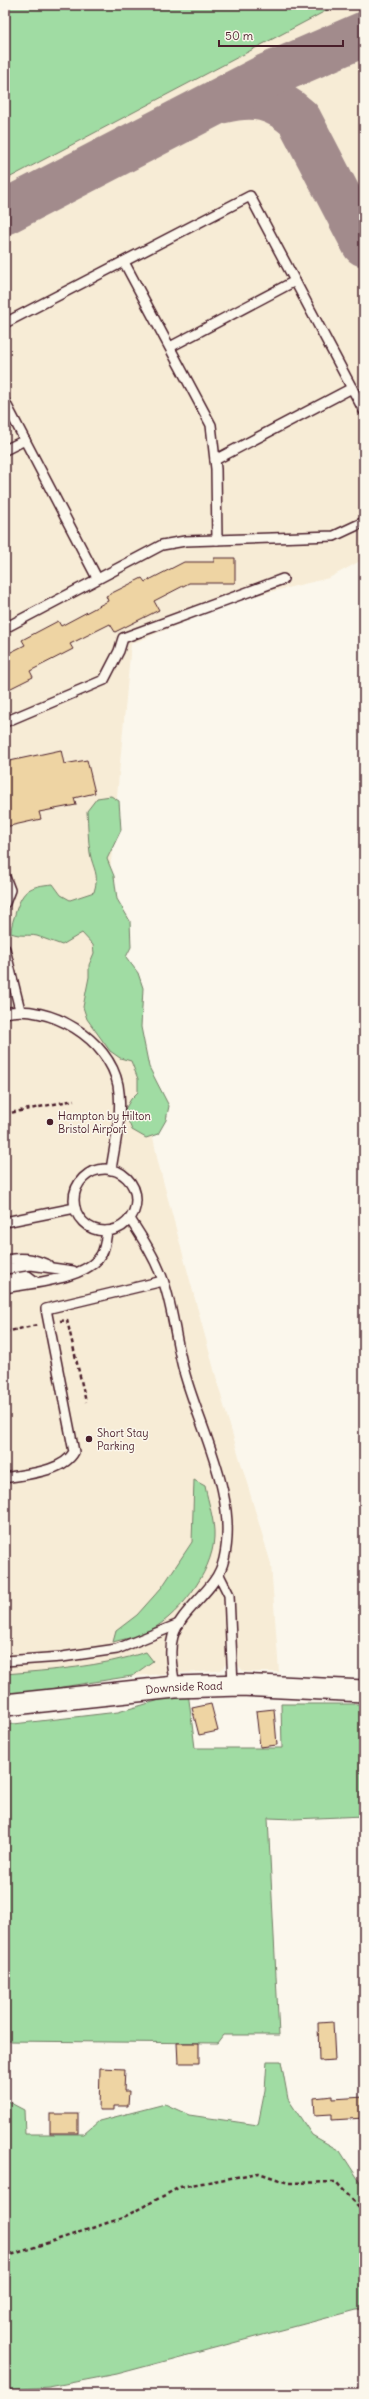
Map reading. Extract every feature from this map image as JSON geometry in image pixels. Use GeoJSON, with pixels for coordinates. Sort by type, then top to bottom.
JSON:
{"type":"FeatureCollection","features":[{"type":"Feature","properties":{"kind":"street","name":"Downside Road"},"geometry":{"type":"LineString","coordinates":[[5,1705],[175,1688],[234,1685],[364,1691]]}},
{"type":"Feature","properties":{"kind":"lane"},"geometry":{"type":"LineString","coordinates":[[5,323],[250,196],[364,411]]}},
{"type":"Feature","properties":{"kind":"lane"},"geometry":{"type":"LineString","coordinates":[[124,262],[211,425],[215,460],[217,540]]}},
{"type":"Feature","properties":{"kind":"lane"},"geometry":{"type":"LineString","coordinates":[[170,347],[295,281]]}},
{"type":"Feature","properties":{"kind":"lane"},"geometry":{"type":"LineString","coordinates":[[215,460],[352,388]]}},
{"type":"Feature","properties":{"kind":"lane"},"geometry":{"type":"LineString","coordinates":[[5,402],[97,578]]}},
{"type":"Feature","properties":{"kind":"lane"},"geometry":{"type":"LineString","coordinates":[[5,450],[25,440]]}},
{"type":"Feature","properties":{"kind":"lane"},"geometry":{"type":"LineString","coordinates":[[6,625],[162,546],[178,542],[334,536],[364,522]]}},
{"type":"Feature","properties":{"kind":"lane"},"geometry":{"type":"LineString","coordinates":[[5,722],[104,680],[119,651],[123,638],[283,579]]}},
{"type":"Feature","properties":{"kind":"lane"},"geometry":{"type":"LineString","coordinates":[[5,877],[10,890],[5,902]]}},
{"type":"Feature","properties":{"kind":"lane"},"geometry":{"type":"LineString","coordinates":[[5,949],[20,1010]]}},
{"type":"Feature","properties":{"kind":"lane"},"geometry":{"type":"LineString","coordinates":[[5,1013],[20,1010],[54,1017],[87,1036],[107,1060],[117,1084],[120,1109],[110,1170]]}},
{"type":"Feature","properties":{"kind":"lane"},"geometry":{"type":"LineString","coordinates":[[110,1170],[119,1173],[132,1185],[136,1202],[130,1219],[124,1225],[108,1231],[91,1228],[84,1223],[75,1208],[76,1190],[80,1183],[93,1172],[110,1170]]}},
{"type":"Feature","properties":{"kind":"lane"},"geometry":{"type":"LineString","coordinates":[[5,1222],[75,1208]]}},
{"type":"Feature","properties":{"kind":"lane"},"geometry":{"type":"LineString","coordinates":[[130,1219],[148,1246],[163,1281],[185,1375],[222,1488],[228,1520],[228,1541],[219,1575],[178,1624],[172,1638],[171,1655],[175,1688]]}},
{"type":"Feature","properties":{"kind":"lane"},"geometry":{"type":"LineString","coordinates":[[5,1288],[80,1272],[92,1265],[102,1255],[108,1231]]}},
{"type":"Feature","properties":{"kind":"lane"},"geometry":{"type":"LineString","coordinates":[[5,1260],[21,1257],[35,1259],[58,1270]]}},
{"type":"Feature","properties":{"kind":"lane"},"geometry":{"type":"LineString","coordinates":[[5,1269],[31,1265],[80,1272]]}},
{"type":"Feature","properties":{"kind":"lane"},"geometry":{"type":"LineString","coordinates":[[5,1280],[28,1276],[36,1282]]}},
{"type":"Feature","properties":{"kind":"lane"},"geometry":{"type":"LineString","coordinates":[[5,1478],[60,1465],[70,1460],[74,1452],[46,1309],[163,1281]]}},
{"type":"Feature","properties":{"kind":"lane"},"geometry":{"type":"LineString","coordinates":[[219,1575],[228,1595],[234,1685]]}},
{"type":"Feature","properties":{"kind":"lane"},"geometry":{"type":"LineString","coordinates":[[5,1661],[62,1657],[117,1649],[178,1624]]}},
{"type":"Feature","properties":{"kind":"path"},"geometry":{"type":"LineString","coordinates":[[5,1114],[74,1100]]}},
{"type":"Feature","properties":{"kind":"path"},"geometry":{"type":"LineString","coordinates":[[5,2257],[122,2218],[180,2186],[259,2173],[288,2183],[336,2182],[361,2209],[364,2208]]}},
{"type":"Feature","properties":{"kind":"shaded area"},"geometry":{"type":"Polygon","coordinates":[[[5,5],[364,5],[364,559],[329,578],[240,599],[131,644],[107,905],[158,1162],[222,1399],[271,1564],[279,1672],[244,1672],[237,1664],[226,1664],[221,1670],[217,1671],[132,1676],[5,1696],[5,5]]]}},
{"type":"Feature","properties":{"kind":"green space"},"geometry":{"type":"Polygon","coordinates":[[[5,5],[337,5],[5,180],[5,5]]]}},
{"type":"Feature","properties":{"kind":"green space"},"geometry":{"type":"Polygon","coordinates":[[[111,796],[119,801],[121,830],[107,859],[114,876],[117,899],[130,921],[131,947],[126,957],[138,973],[143,988],[141,1027],[149,1067],[169,1106],[166,1120],[158,1134],[146,1138],[132,1130],[124,1111],[131,1099],[138,1092],[138,1079],[131,1061],[120,1058],[110,1051],[87,1019],[83,1007],[89,977],[89,965],[94,953],[93,945],[82,933],[62,945],[37,936],[11,933],[12,924],[21,898],[28,890],[38,886],[53,884],[61,895],[70,900],[94,892],[96,886],[96,876],[90,853],[87,811],[97,798],[111,796]]]}},
{"type":"Feature","properties":{"kind":"green space"},"geometry":{"type":"Polygon","coordinates":[[[194,1480],[205,1486],[211,1512],[214,1537],[212,1551],[200,1580],[180,1607],[168,1618],[143,1634],[113,1642],[116,1631],[137,1615],[162,1587],[192,1542],[194,1480]]]}},
{"type":"Feature","properties":{"kind":"green space"},"geometry":{"type":"Polygon","coordinates":[[[146,1652],[153,1661],[132,1676],[5,1696],[5,1674],[94,1664],[146,1652]]]}},
{"type":"Feature","properties":{"kind":"green space"},"geometry":{"type":"Polygon","coordinates":[[[188,1692],[195,1748],[282,1748],[281,1704],[364,1704],[364,1816],[294,1819],[268,1818],[279,2035],[223,2035],[217,2043],[5,2041],[5,1725],[118,1712],[188,1692]]]}},
{"type":"Feature","properties":{"kind":"green space"},"geometry":{"type":"Polygon","coordinates":[[[267,2061],[281,2061],[288,2099],[312,2135],[340,2151],[364,2188],[364,2308],[117,2374],[49,2387],[5,2390],[5,2100],[24,2110],[25,2134],[84,2134],[99,2121],[165,2104],[189,2115],[258,2125],[265,2090],[267,2061]]]}},
{"type":"Feature","properties":{"kind":"building"},"geometry":{"type":"Polygon","coordinates":[[[214,558],[235,558],[235,583],[189,583],[154,601],[159,610],[115,632],[110,624],[70,644],[73,649],[30,671],[33,677],[5,691],[5,655],[25,645],[22,640],[58,621],[61,626],[108,601],[106,596],[142,578],[145,582],[184,562],[214,562],[214,558]]]}},
{"type":"Feature","properties":{"kind":"building"},"geometry":{"type":"Polygon","coordinates":[[[61,750],[64,764],[87,760],[95,793],[74,798],[76,805],[39,812],[41,819],[5,827],[5,762],[61,750]]]}},
{"type":"Feature","properties":{"kind":"building"},"geometry":{"type":"Polygon","coordinates":[[[211,1704],[218,1731],[199,1735],[192,1708],[211,1704]]]}},
{"type":"Feature","properties":{"kind":"building"},"geometry":{"type":"Polygon","coordinates":[[[274,1709],[277,1745],[260,1747],[256,1711],[274,1709]]]}},
{"type":"Feature","properties":{"kind":"building"},"geometry":{"type":"Polygon","coordinates":[[[333,2022],[335,2060],[319,2061],[318,2023],[333,2022]]]}},
{"type":"Feature","properties":{"kind":"building"},"geometry":{"type":"Polygon","coordinates":[[[177,2043],[199,2043],[199,2063],[178,2063],[177,2043]]]}},
{"type":"Feature","properties":{"kind":"building"},"geometry":{"type":"Polygon","coordinates":[[[100,2068],[125,2069],[124,2091],[129,2091],[128,2106],[114,2106],[114,2110],[99,2110],[100,2068]]]}},
{"type":"Feature","properties":{"kind":"building"},"geometry":{"type":"Polygon","coordinates":[[[333,2096],[333,2099],[364,2097],[364,2118],[332,2120],[332,2114],[315,2115],[314,2098],[333,2096]]]}},
{"type":"Feature","properties":{"kind":"building"},"geometry":{"type":"Polygon","coordinates":[[[50,2114],[78,2114],[78,2133],[50,2133],[50,2114]]]}},
{"type":"Feature","properties":{"kind":"taxiway"},"geometry":{"type":"LineString","coordinates":[[5,212],[267,76],[364,34]]}},
{"type":"Feature","properties":{"kind":"taxiway"},"geometry":{"type":"LineString","coordinates":[[222,101],[244,97],[264,99],[281,106],[299,119],[364,244]]}},
{"type":"Feature","properties":{"kind":"place","name":"Hampton by Hilton Bristol Airport"},"geometry":{"type":"Point","coordinates":[50,1122]}},
{"type":"Feature","properties":{"kind":"place","name":"Short Stay Parking"},"geometry":{"type":"Point","coordinates":[89,1439]}}]}
